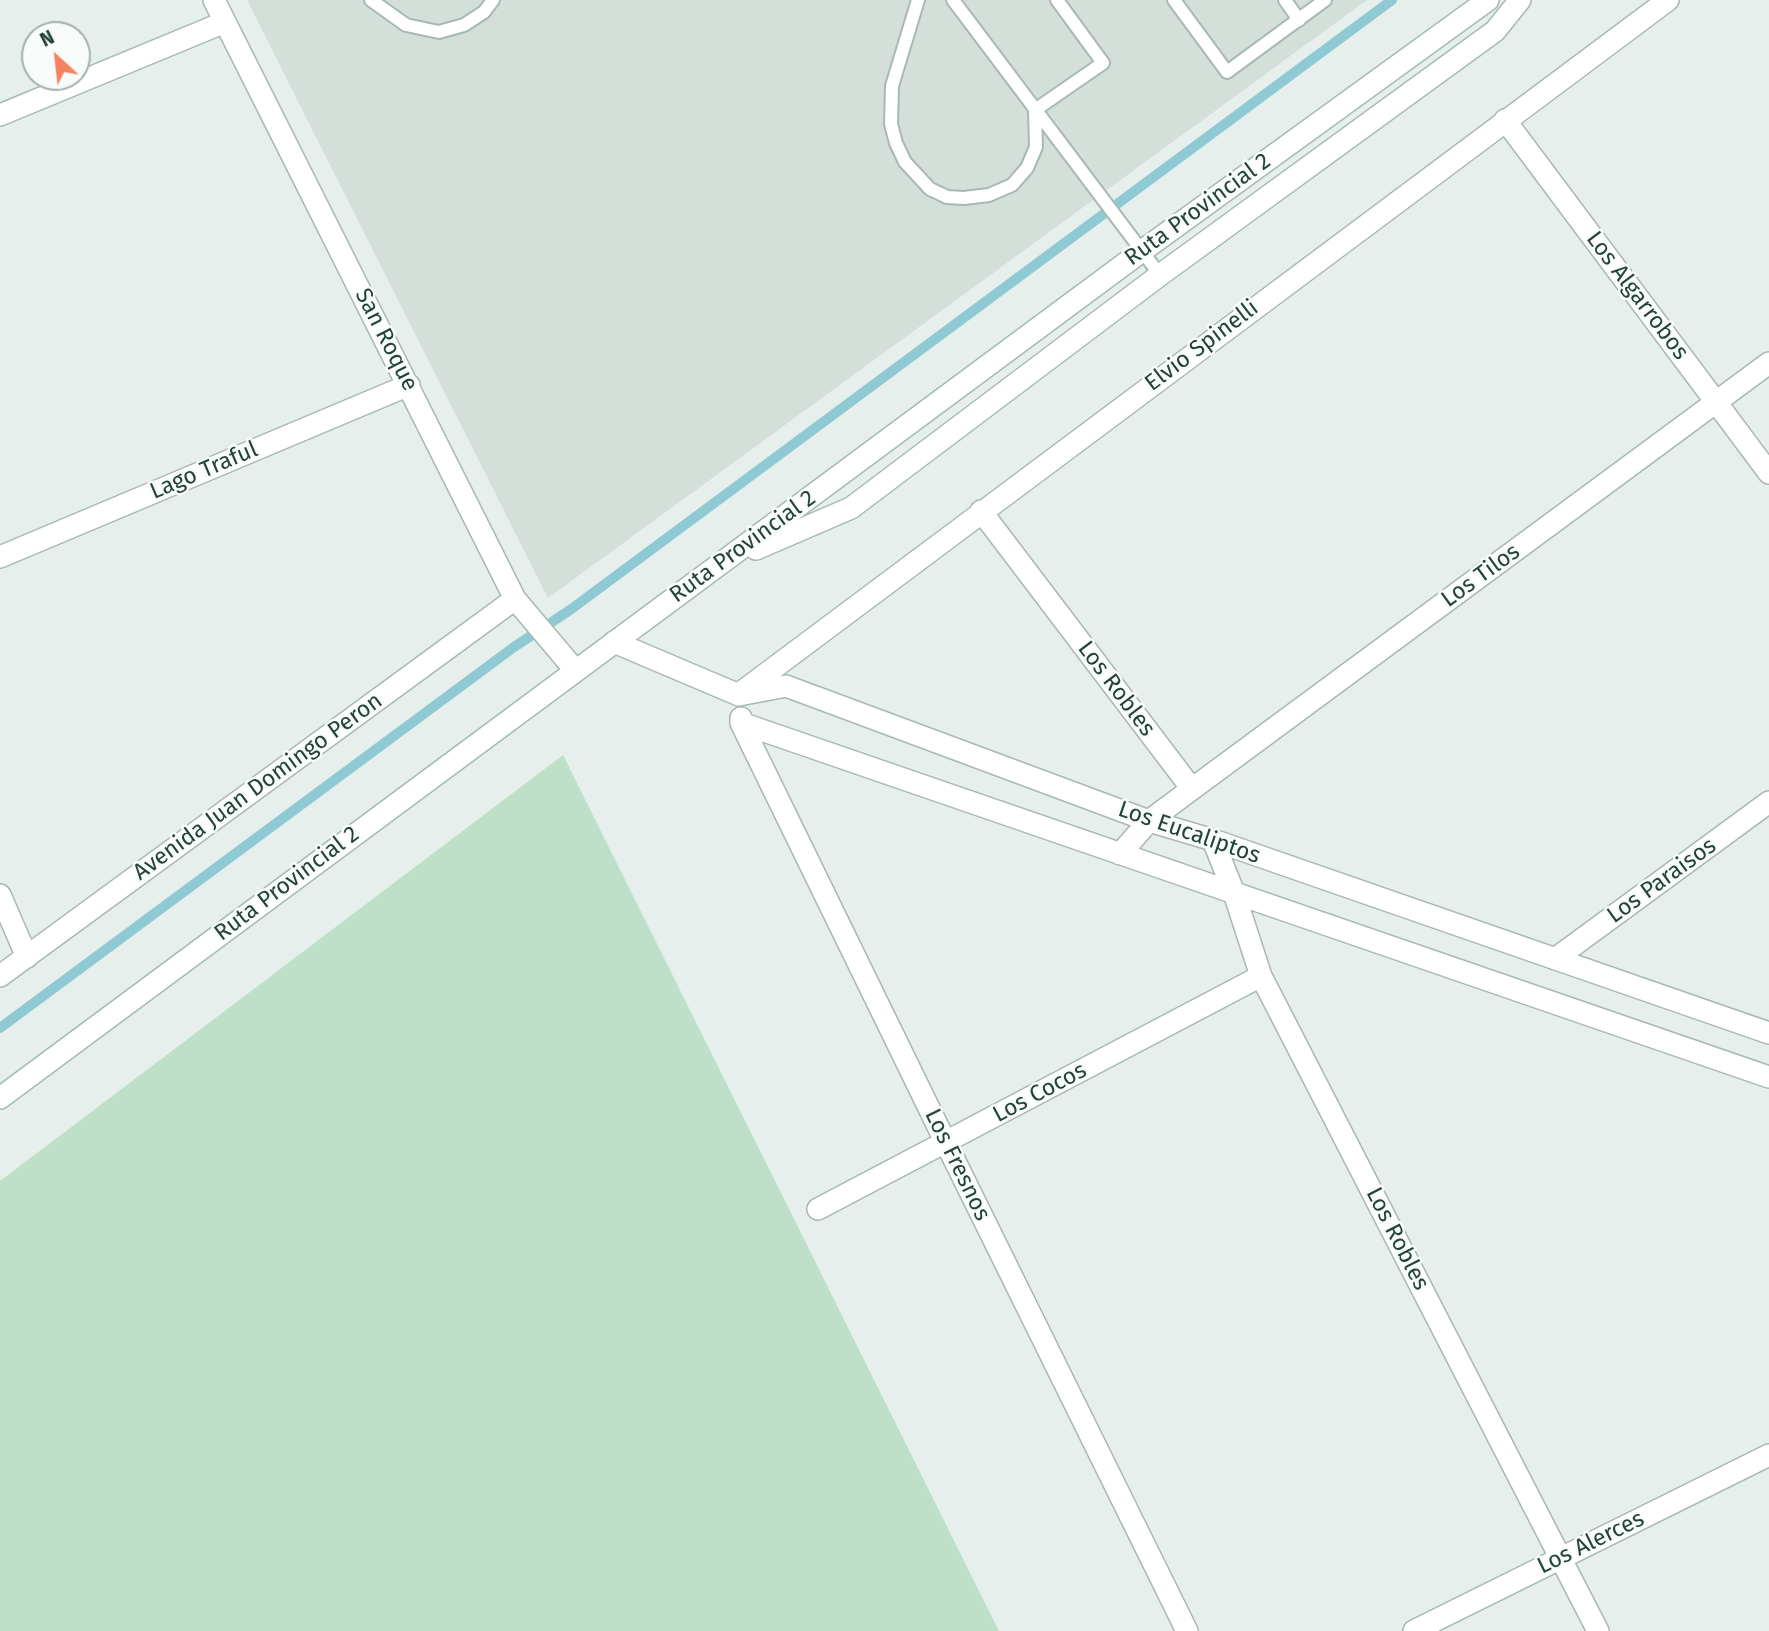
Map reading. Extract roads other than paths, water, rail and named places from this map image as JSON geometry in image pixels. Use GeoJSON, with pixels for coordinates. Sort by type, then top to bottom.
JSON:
{"type":"FeatureCollection","features":[{"type":"Feature","properties":{"kind":"street","name":"San Roque"},"geometry":{"type":"LineString","coordinates":[[214,0],[515,599],[575,670]]}},
{"type":"Feature","properties":{"kind":"street","name":"Ruta Provincial 2"},"geometry":{"type":"LineString","coordinates":[[0,1098],[1142,251],[1488,0]]}},
{"type":"Feature","properties":{"kind":"street"},"geometry":{"type":"LineString","coordinates":[[725,562],[851,508],[1160,275],[1495,31],[1520,0]]}},
{"type":"Feature","properties":{"kind":"street","name":"Elvio Spinelli"},"geometry":{"type":"LineString","coordinates":[[739,695],[981,511],[1668,0]]}},
{"type":"Feature","properties":{"kind":"street"},"geometry":{"type":"LineString","coordinates":[[0,115],[225,22]]}},
{"type":"Feature","properties":{"kind":"street","name":"Los Algarrobos"},"geometry":{"type":"LineString","coordinates":[[1505,120],[1769,473]]}},
{"type":"Feature","properties":{"kind":"street","name":"Los Tilos"},"geometry":{"type":"LineString","coordinates":[[1192,789],[1769,363]]}},
{"type":"Feature","properties":{"kind":"street","name":"Lago Traful"},"geometry":{"type":"LineString","coordinates":[[0,557],[409,385]]}},
{"type":"Feature","properties":{"kind":"street","name":"Los Robles"},"geometry":{"type":"LineString","coordinates":[[981,511],[1192,789]]}},
{"type":"Feature","properties":{"kind":"street","name":"Avenida Juan Domingo Peron"},"geometry":{"type":"LineString","coordinates":[[0,976],[515,599]]}},
{"type":"Feature","properties":{"kind":"street"},"geometry":{"type":"LineString","coordinates":[[614,642],[739,695]]}},
{"type":"Feature","properties":{"kind":"street","name":"Los Eucaliptos"},"geometry":{"type":"LineString","coordinates":[[739,695],[786,686],[1149,821],[1213,840],[1769,1032]]}},
{"type":"Feature","properties":{"kind":"street","name":"Los Fresnos"},"geometry":{"type":"LineString","coordinates":[[739,695],[741,723],[1187,1631]]}},
{"type":"Feature","properties":{"kind":"street","name":"Los Eucaliptos"},"geometry":{"type":"LineString","coordinates":[[741,723],[1769,1077]]}},
{"type":"Feature","properties":{"kind":"street"},"geometry":{"type":"LineString","coordinates":[[1120,854],[1149,821],[1192,789]]}},
{"type":"Feature","properties":{"kind":"street","name":"Los Paraisos"},"geometry":{"type":"LineString","coordinates":[[1555,959],[1769,802]]}},
{"type":"Feature","properties":{"kind":"street","name":"Los Robles"},"geometry":{"type":"LineString","coordinates":[[1213,840],[1234,893],[1261,976],[1598,1631]]}},
{"type":"Feature","properties":{"kind":"street"},"geometry":{"type":"LineString","coordinates":[[0,895],[27,957]]}},
{"type":"Feature","properties":{"kind":"street","name":"Los Cocos"},"geometry":{"type":"LineString","coordinates":[[818,1209],[1261,976]]}},
{"type":"Feature","properties":{"kind":"street","name":"Los Alerces"},"geometry":{"type":"LineString","coordinates":[[1414,1631],[1769,1455]]}},
{"type":"Feature","properties":{"kind":"lane"},"geometry":{"type":"LineString","coordinates":[[371,0],[407,25],[439,32],[464,25],[484,12],[493,0]]}},
{"type":"Feature","properties":{"kind":"lane"},"geometry":{"type":"LineString","coordinates":[[918,0],[892,86],[891,107],[891,124],[896,143],[905,162],[917,177],[930,189],[947,197],[989,195],[1012,184],[1027,168],[1037,148],[1035,110]]}},
{"type":"Feature","properties":{"kind":"lane"},"geometry":{"type":"LineString","coordinates":[[953,0],[1160,275]]}},
{"type":"Feature","properties":{"kind":"lane"},"geometry":{"type":"LineString","coordinates":[[1035,110],[1102,62],[1057,0]]}},
{"type":"Feature","properties":{"kind":"lane"},"geometry":{"type":"LineString","coordinates":[[1174,0],[1227,72],[1325,0]]}},
{"type":"Feature","properties":{"kind":"lane"},"geometry":{"type":"LineString","coordinates":[[1285,0],[1299,20]]}},
{"type":"Feature","properties":{"kind":"waterway"},"geometry":{"type":"LineString","coordinates":[[0,1028],[514,647],[570,610],[1392,0]]}}]}
